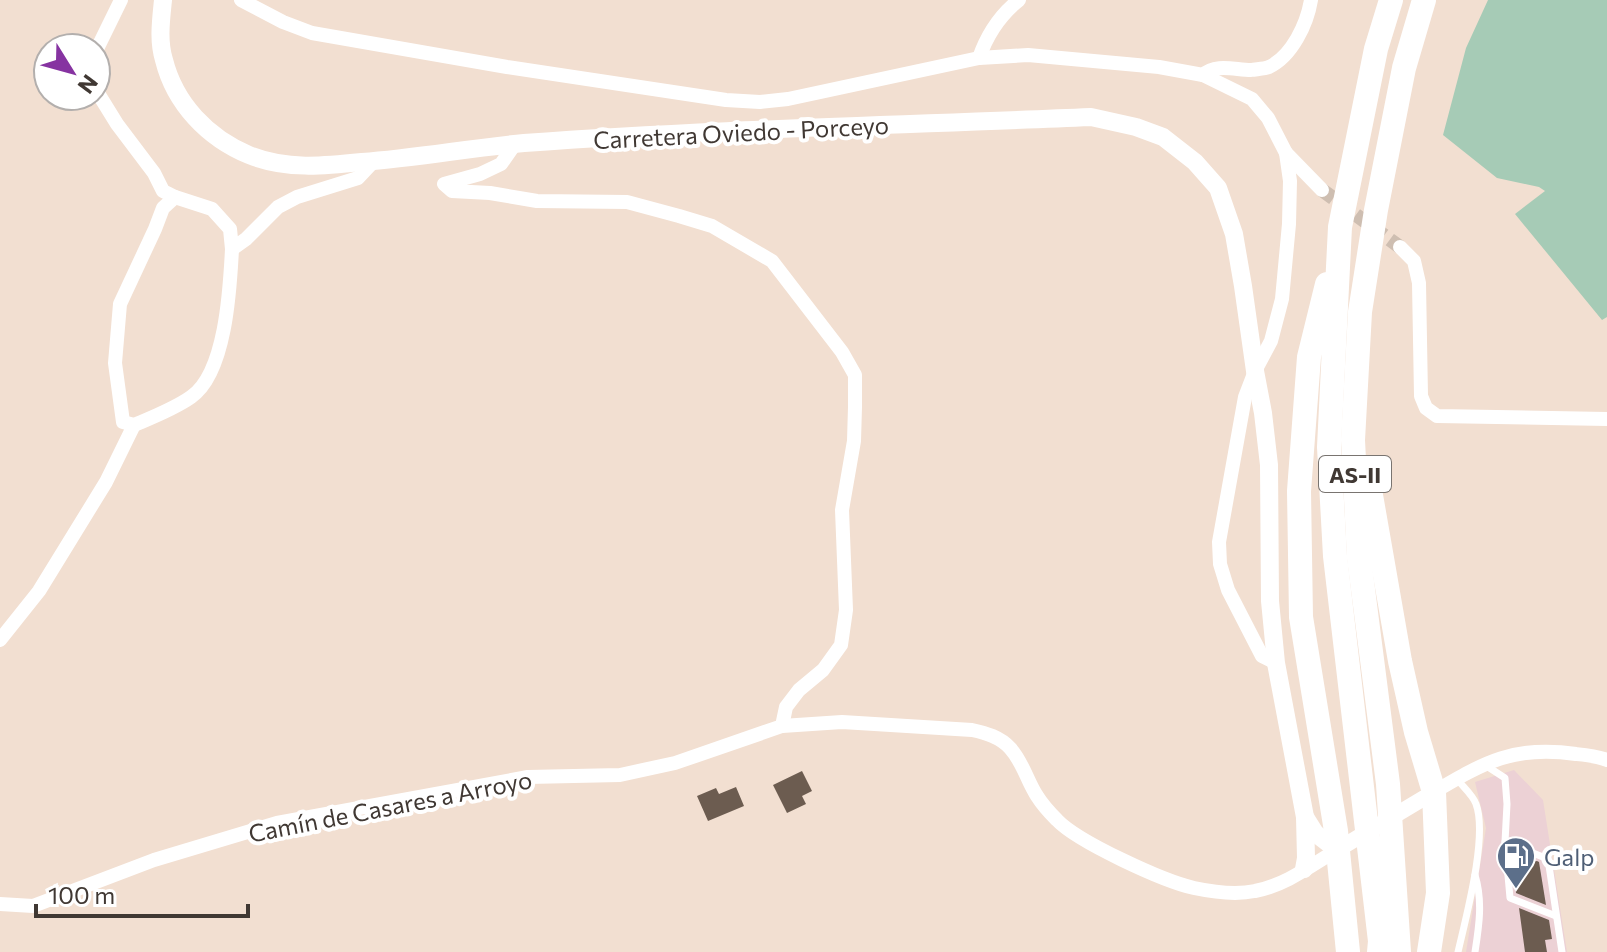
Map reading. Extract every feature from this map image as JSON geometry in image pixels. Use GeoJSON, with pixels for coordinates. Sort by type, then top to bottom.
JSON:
{"type":"FeatureCollection","features":[{"type":"Feature","properties":{"kind":"highway","name":"AS-II"},"geometry":{"type":"LineString","coordinates":[[1379,952],[1335,556],[1329,447],[1340,227],[1376,49],[1391,0]]}},
{"type":"Feature","properties":{"kind":"highway","name":"AS-II"},"geometry":{"type":"LineString","coordinates":[[1399,952],[1388,784],[1359,558],[1353,440],[1360,312],[1376,210],[1404,68],[1424,0]]}},
{"type":"Feature","properties":{"kind":"highway"},"geometry":{"type":"LineString","coordinates":[[1340,227],[1309,357],[1299,491],[1301,617],[1334,816],[1346,845],[1348,952]]}},
{"type":"Feature","properties":{"kind":"highway"},"geometry":{"type":"LineString","coordinates":[[1360,312],[1366,467],[1400,661],[1434,792],[1438,893],[1429,952]]}},
{"type":"Feature","properties":{"kind":"main road","name":"Carretera Oviedo - Porceyo"},"geometry":{"type":"LineString","coordinates":[[163,0],[160,33],[163,59],[184,105],[201,126],[225,144],[272,163],[303,167],[515,144],[699,132],[1091,117],[1136,127],[1163,137],[1195,162],[1218,188],[1234,234],[1269,465],[1270,601],[1276,663],[1305,817],[1304,869]]}},
{"type":"Feature","properties":{"kind":"main road"},"geometry":{"type":"LineString","coordinates":[[1305,817],[1315,833],[1346,845]]}},
{"type":"Feature","properties":{"kind":"street"},"geometry":{"type":"LineString","coordinates":[[105,32],[121,0]]}},
{"type":"Feature","properties":{"kind":"street"},"geometry":{"type":"LineString","coordinates":[[241,0],[266,5],[283,22],[312,33],[507,67],[726,100],[760,102],[788,99],[979,58],[1028,55],[1159,67],[1203,75],[1252,99],[1268,118],[1286,153],[1322,190]]}},
{"type":"Feature","properties":{"kind":"street"},"geometry":{"type":"LineString","coordinates":[[979,58],[983,45],[1004,12],[1019,0]]}},
{"type":"Feature","properties":{"kind":"street"},"geometry":{"type":"LineString","coordinates":[[1203,75],[1221,68],[1268,68],[1286,54],[1300,34],[1311,0]]}},
{"type":"Feature","properties":{"kind":"street"},"geometry":{"type":"LineString","coordinates":[[0,640],[39,591],[106,482],[134,425],[193,396],[211,372],[223,331],[230,297],[230,229],[212,209],[163,191],[154,173],[110,112]]}},
{"type":"Feature","properties":{"kind":"street"},"geometry":{"type":"LineString","coordinates":[[515,144],[501,164],[480,174],[444,184],[452,191],[490,193],[537,201],[627,202],[712,226],[772,261],[842,352],[855,375],[854,441],[842,510],[846,610],[841,645],[823,670],[799,690],[786,707],[782,726]]}},
{"type":"Feature","properties":{"kind":"street"},"geometry":{"type":"LineString","coordinates":[[1255,371],[1271,341],[1282,299],[1289,224],[1290,181],[1286,153]]}},
{"type":"Feature","properties":{"kind":"street"},"geometry":{"type":"LineString","coordinates":[[232,249],[278,207],[297,197],[358,178],[374,161]]}},
{"type":"Feature","properties":{"kind":"street"},"geometry":{"type":"LineString","coordinates":[[134,425],[123,422],[115,363],[120,304],[163,208],[175,197]]}},
{"type":"Feature","properties":{"kind":"street"},"geometry":{"type":"LineString","coordinates":[[1400,247],[1414,261],[1419,283],[1421,396],[1426,408],[1437,416],[1607,419]]}},
{"type":"Feature","properties":{"kind":"street","name":"Carretera Oviedo - Porceyo"},"geometry":{"type":"LineString","coordinates":[[1255,371],[1245,397],[1232,479],[1221,524],[1220,564],[1228,590],[1262,656],[1276,663]]}},
{"type":"Feature","properties":{"kind":"street","name":"Camín de Casares a Arroyo"},"geometry":{"type":"LineString","coordinates":[[0,904],[33,906],[154,860],[277,823],[528,777],[620,775],[675,763],[782,726],[842,722],[972,730],[990,734],[1009,746],[1036,795],[1058,822],[1097,847],[1190,887],[1233,893],[1255,892],[1346,845]]}},
{"type":"Feature","properties":{"kind":"street"},"geometry":{"type":"LineString","coordinates":[[1346,845],[1483,764],[1526,752],[1550,750],[1607,760]]}},
{"type":"Feature","properties":{"kind":"lane"},"geometry":{"type":"LineString","coordinates":[[1483,764],[1505,778],[1505,842],[1510,898],[1556,916]]}},
{"type":"Feature","properties":{"kind":"lane"},"geometry":{"type":"LineString","coordinates":[[1457,779],[1476,803],[1480,825],[1475,874],[1458,952]]}},
{"type":"Feature","properties":{"kind":"lane"},"geometry":{"type":"LineString","coordinates":[[1505,842],[1548,859],[1562,952]]}},
{"type":"Feature","properties":{"kind":"lane"},"geometry":{"type":"LineString","coordinates":[[1475,874],[1480,921],[1475,952]]}},
{"type":"Feature","properties":{"kind":"shaded area","name":"Galp"},"geometry":{"type":"Polygon","coordinates":[[[1514,770],[1543,800],[1567,952],[1466,952],[1486,828],[1475,782],[1514,770]]]}},
{"type":"Feature","properties":{"kind":"green space"},"geometry":{"type":"Polygon","coordinates":[[[1488,0],[1607,0],[1607,317],[1602,320],[1515,214],[1545,191],[1497,178],[1443,135],[1466,48],[1488,0]]]}},
{"type":"Feature","properties":{"kind":"building"},"geometry":{"type":"Polygon","coordinates":[[[802,771],[812,791],[802,796],[806,804],[787,813],[773,785],[802,771]]]}},
{"type":"Feature","properties":{"kind":"building"},"geometry":{"type":"Polygon","coordinates":[[[736,787],[744,806],[708,821],[697,796],[716,788],[719,794],[736,787]]]}},
{"type":"Feature","properties":{"kind":"building"},"geometry":{"type":"Polygon","coordinates":[[[1537,861],[1546,905],[1516,893],[1514,865],[1537,861]]]}},
{"type":"Feature","properties":{"kind":"building"},"geometry":{"type":"Polygon","coordinates":[[[1519,908],[1549,920],[1552,939],[1545,940],[1547,952],[1525,952],[1519,908]]]}},
{"type":"Feature","properties":{"kind":"tunnel"},"geometry":{"type":"LineString","coordinates":[[1322,190],[1400,247]]}},
{"type":"Feature","properties":{"kind":"place","name":"Galp"},"geometry":{"type":"Point","coordinates":[1516,890]}}]}
